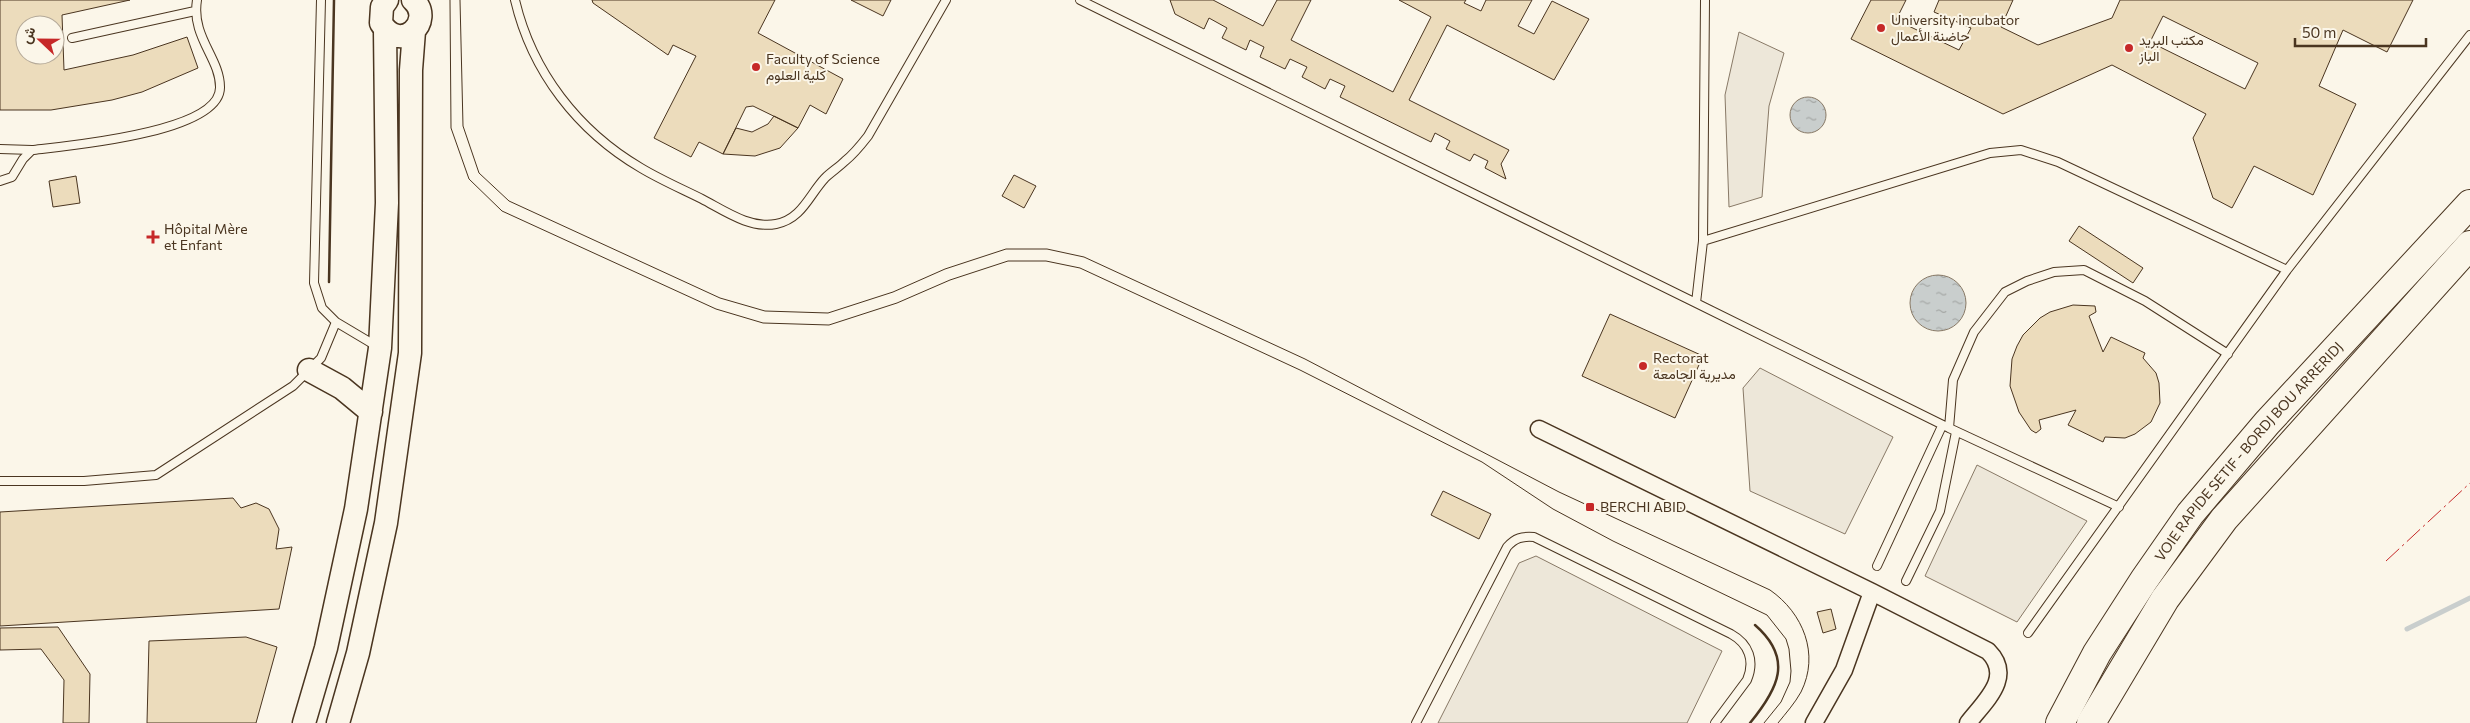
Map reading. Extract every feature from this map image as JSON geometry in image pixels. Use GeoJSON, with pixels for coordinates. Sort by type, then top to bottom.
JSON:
{"type":"FeatureCollection","features":[{"type":"Feature","properties":{"kind":"highway","name":"VOIE RAPIDE SETIF - BORDJ BOU ARRERIDJ"},"geometry":{"type":"LineString","coordinates":[[2060,723],[2098,653],[2144,580],[2190,514],[2267,423],[2470,204]]}},
{"type":"Feature","properties":{"kind":"highway","name":"VOIE RAPIDE SETIF - BORDJ BOU ARRERIDJ"},"geometry":{"type":"LineString","coordinates":[[2091,723],[2166,599],[2224,518],[2470,245]]}},
{"type":"Feature","properties":{"kind":"main road"},"geometry":{"type":"LineString","coordinates":[[304,723],[332,620],[356,509],[380,348],[387,203],[385,30],[380,15],[382,7],[387,0]]}},
{"type":"Feature","properties":{"kind":"main road"},"geometry":{"type":"LineString","coordinates":[[338,723],[358,653],[386,523],[410,353],[410,70],[414,31],[421,17],[420,10],[413,0]]}},
{"type":"Feature","properties":{"kind":"main road"},"geometry":{"type":"LineString","coordinates":[[385,30],[390,34],[403,36],[414,31]]}},
{"type":"Feature","properties":{"kind":"main road"},"geometry":{"type":"LineString","coordinates":[[380,348],[410,353]]}},
{"type":"Feature","properties":{"kind":"main road"},"geometry":{"type":"LineString","coordinates":[[309,370],[342,388],[371,412]]}},
{"type":"Feature","properties":{"kind":"street"},"geometry":{"type":"LineString","coordinates":[[1539,429],[1988,651],[1994,658],[2000,675],[1996,687],[1968,723]]}},
{"type":"Feature","properties":{"kind":"street"},"geometry":{"type":"LineString","coordinates":[[1814,723],[1844,670],[1872,592]]}},
{"type":"Feature","properties":{"kind":"street"},"geometry":{"type":"LineString","coordinates":[[2047,723],[2098,653]]}},
{"type":"Feature","properties":{"kind":"lane"},"geometry":{"type":"LineString","coordinates":[[0,149],[32,150],[129,137],[182,121],[212,106],[219,96],[220,81],[201,37],[195,11],[197,0]]}},
{"type":"Feature","properties":{"kind":"lane"},"geometry":{"type":"LineString","coordinates":[[321,0],[314,283],[322,308],[336,322],[380,348]]}},
{"type":"Feature","properties":{"kind":"lane"},"geometry":{"type":"LineString","coordinates":[[515,0],[520,20],[534,57],[555,91],[579,121],[609,147],[642,169],[741,219],[766,225],[778,224],[801,211],[824,179],[855,152],[868,136],[946,0]]}},
{"type":"Feature","properties":{"kind":"lane"},"geometry":{"type":"LineString","coordinates":[[1080,0],[1949,429],[2120,507]]}},
{"type":"Feature","properties":{"kind":"lane"},"geometry":{"type":"LineString","coordinates":[[1696,303],[1703,241],[1705,0]]}},
{"type":"Feature","properties":{"kind":"lane"},"geometry":{"type":"LineString","coordinates":[[72,38],[195,11]]}},
{"type":"Feature","properties":{"kind":"lane"},"geometry":{"type":"LineString","coordinates":[[2028,633],[2120,507],[2287,270],[2470,35]]}},
{"type":"Feature","properties":{"kind":"lane"},"geometry":{"type":"LineString","coordinates":[[0,182],[12,177],[23,159],[32,150]]}},
{"type":"Feature","properties":{"kind":"lane"},"geometry":{"type":"LineString","coordinates":[[1703,241],[1990,153],[2021,150],[2058,162],[2287,270]]}},
{"type":"Feature","properties":{"kind":"lane"},"geometry":{"type":"LineString","coordinates":[[1906,582],[1940,511],[1953,380],[1974,332],[2005,292],[2027,281],[2054,272],[2084,270],[2145,301],[2228,354]]}},
{"type":"Feature","properties":{"kind":"lane"},"geometry":{"type":"LineString","coordinates":[[0,481],[84,481],[156,475],[292,386],[321,358],[336,322]]}},
{"type":"Feature","properties":{"kind":"lane"},"geometry":{"type":"LineString","coordinates":[[1877,566],[1949,429]]}},
{"type":"Feature","properties":{"kind":"lane"},"geometry":{"type":"LineString","coordinates":[[1416,723],[1507,547],[1518,538],[1525,536],[1534,537],[1731,634],[1744,643],[1751,658],[1750,673],[1747,680],[1715,723]]}},
{"type":"Feature","properties":{"kind":"shaded area"},"geometry":{"type":"Polygon","coordinates":[[[1739,32],[1784,53],[1769,106],[1762,197],[1729,207],[1725,95],[1739,32]]]}},
{"type":"Feature","properties":{"kind":"shaded area"},"geometry":{"type":"Polygon","coordinates":[[[1760,368],[1893,437],[1845,534],[1750,491],[1743,388],[1760,368]]]}},
{"type":"Feature","properties":{"kind":"shaded area"},"geometry":{"type":"Polygon","coordinates":[[[1977,465],[2087,521],[2017,622],[1925,576],[1977,465]]]}},
{"type":"Feature","properties":{"kind":"shaded area"},"geometry":{"type":"Polygon","coordinates":[[[1536,556],[1722,651],[1687,723],[1438,723],[1519,563],[1536,556]]]}},
{"type":"Feature","properties":{"kind":"water"},"geometry":{"type":"Polygon","coordinates":[[[1808,97],[1815,98],[1821,102],[1825,108],[1825,122],[1821,128],[1815,132],[1808,133],[1801,132],[1795,128],[1791,122],[1790,115],[1791,108],[1795,102],[1801,98],[1808,97]]]}},
{"type":"Feature","properties":{"kind":"water"},"geometry":{"type":"Polygon","coordinates":[[[1938,275],[1949,277],[1958,283],[1964,292],[1966,303],[1964,314],[1958,323],[1949,329],[1938,331],[1927,329],[1918,323],[1912,314],[1910,303],[1912,292],[1918,283],[1927,277],[1938,275]]]}},
{"type":"Feature","properties":{"kind":"building"},"geometry":{"type":"Polygon","coordinates":[[[0,0],[130,0],[62,15],[15,15],[15,65],[64,65],[64,70],[133,55],[187,37],[198,68],[142,92],[112,100],[51,110],[0,110],[0,0]]]}},
{"type":"Feature","properties":{"kind":"building","name":"Faculty of Science كلية العلوم"},"geometry":{"type":"Polygon","coordinates":[[[592,0],[775,0],[758,33],[843,79],[826,114],[810,105],[798,128],[753,106],[746,107],[723,154],[699,142],[691,157],[654,138],[696,56],[673,45],[668,55],[593,3],[592,0]]]}},
{"type":"Feature","properties":{"kind":"building","name":"Faculty of Science كلية العلوم"},"geometry":{"type":"Polygon","coordinates":[[[851,0],[891,0],[883,16],[851,0]]]}},
{"type":"Feature","properties":{"kind":"building"},"geometry":{"type":"Polygon","coordinates":[[[1170,0],[1213,0],[1263,26],[1277,0],[1311,0],[1291,40],[1393,92],[1431,17],[1399,0],[1466,0],[1464,3],[1481,11],[1486,0],[1532,0],[1518,26],[1534,34],[1552,1],[1589,19],[1554,80],[1447,25],[1409,100],[1509,150],[1501,164],[1506,179],[1485,168],[1488,161],[1474,154],[1470,161],[1446,149],[1450,141],[1435,133],[1431,142],[1340,97],[1345,86],[1330,79],[1325,89],[1302,77],[1307,67],[1290,59],[1285,69],[1260,57],[1264,47],[1250,40],[1246,50],[1222,38],[1227,28],[1209,18],[1204,29],[1175,14],[1170,0]]]}},
{"type":"Feature","properties":{"kind":"building"},"geometry":{"type":"Polygon","coordinates":[[[1871,0],[1906,0],[1896,20],[1959,50],[1971,28],[1934,12],[1939,0],[2013,0],[2001,27],[2038,45],[2112,18],[2120,0],[2413,0],[2387,52],[2343,30],[2319,86],[2356,104],[2313,195],[2254,166],[2232,208],[2213,198],[2193,138],[2206,114],[2112,65],[2003,114],[1851,39],[1871,0]],[[2163,16],[2150,42],[2245,89],[2258,63],[2163,16]]]}},
{"type":"Feature","properties":{"kind":"building"},"geometry":{"type":"Polygon","coordinates":[[[774,116],[798,128],[780,148],[755,156],[723,154],[736,128],[752,132],[768,124],[774,116]]]}},
{"type":"Feature","properties":{"kind":"building"},"geometry":{"type":"Polygon","coordinates":[[[1014,175],[1036,186],[1024,208],[1002,196],[1014,175]]]}},
{"type":"Feature","properties":{"kind":"building"},"geometry":{"type":"Polygon","coordinates":[[[76,176],[80,203],[53,207],[49,181],[76,176]]]}},
{"type":"Feature","properties":{"kind":"building"},"geometry":{"type":"Polygon","coordinates":[[[2079,226],[2143,268],[2133,283],[2069,241],[2079,226]]]}},
{"type":"Feature","properties":{"kind":"building"},"geometry":{"type":"Polygon","coordinates":[[[2073,305],[2095,306],[2096,312],[2089,316],[2103,352],[2111,337],[2145,353],[2143,358],[2156,373],[2159,383],[2160,403],[2151,422],[2135,434],[2125,438],[2105,437],[2103,442],[2068,425],[2076,410],[2039,420],[2041,429],[2036,433],[2031,430],[2019,412],[2010,386],[2012,359],[2017,346],[2023,335],[2040,318],[2050,312],[2073,305]]]}},
{"type":"Feature","properties":{"kind":"building","name":"Rectorat مديرية الجامعة"},"geometry":{"type":"Polygon","coordinates":[[[1610,314],[1703,356],[1675,418],[1582,376],[1610,314]]]}},
{"type":"Feature","properties":{"kind":"building"},"geometry":{"type":"Polygon","coordinates":[[[1443,491],[1491,514],[1479,539],[1431,515],[1443,491]]]}},
{"type":"Feature","properties":{"kind":"building"},"geometry":{"type":"Polygon","coordinates":[[[233,498],[241,508],[256,503],[269,509],[279,529],[276,549],[292,547],[279,609],[0,626],[0,512],[233,498]]]}},
{"type":"Feature","properties":{"kind":"building"},"geometry":{"type":"Polygon","coordinates":[[[1831,609],[1836,629],[1823,633],[1817,612],[1831,609]]]}},
{"type":"Feature","properties":{"kind":"building"},"geometry":{"type":"Polygon","coordinates":[[[58,627],[90,674],[89,723],[63,723],[64,680],[41,649],[0,650],[0,628],[58,627]]]}},
{"type":"Feature","properties":{"kind":"building"},"geometry":{"type":"Polygon","coordinates":[[[246,637],[277,647],[256,723],[147,723],[149,641],[246,637]]]}},
{"type":"Feature","properties":{"kind":"waterway"},"geometry":{"type":"LineString","coordinates":[[2407,629],[2470,598]]}},
{"type":"Feature","properties":{"kind":"tram line"},"geometry":{"type":"LineString","coordinates":[[450,0],[451,128],[469,179],[502,211],[716,309],[763,323],[829,325],[897,303],[950,280],[1008,261],[1046,261],[1080,268],[1300,370],[1482,462],[1553,509],[1613,541],[1767,615],[1786,639],[1791,671],[1790,682],[1781,702],[1764,723]]}},
{"type":"Feature","properties":{"kind":"tram line"},"geometry":{"type":"LineString","coordinates":[[460,0],[463,126],[479,173],[509,201],[720,298],[765,311],[828,313],[893,292],[945,269],[1006,249],[1047,249],[1084,257],[1305,359],[1559,492],[1770,590],[1782,599],[1799,622],[1805,635],[1809,663],[1801,692],[1778,723]]}},
{"type":"Feature","properties":{"kind":"wall"},"geometry":{"type":"LineString","coordinates":[[329,282],[334,0]]}},
{"type":"Feature","properties":{"kind":"wall"},"geometry":{"type":"LineString","coordinates":[[1750,723],[1768,698],[1778,674],[1775,650],[1755,625]]}},
{"type":"Feature","properties":{"kind":"power"},"geometry":{"type":"LineString","coordinates":[[2386,561],[2470,483]]}},
{"type":"Feature","properties":{"kind":"place","name":"University incubator حاضنة الأعمال"},"geometry":{"type":"Point","coordinates":[1881,28]}},
{"type":"Feature","properties":{"kind":"place","name":"مكتب البريد الباز"},"geometry":{"type":"Point","coordinates":[2129,48]}},
{"type":"Feature","properties":{"kind":"place","name":"Faculty of Science كلية العلوم"},"geometry":{"type":"Point","coordinates":[756,67]}},
{"type":"Feature","properties":{"kind":"place","name":"Hôpital Mère et Enfant"},"geometry":{"type":"Point","coordinates":[153,237]}},
{"type":"Feature","properties":{"kind":"place","name":"Rectorat مديرية الجامعة"},"geometry":{"type":"Point","coordinates":[1643,366]}},
{"type":"Feature","properties":{"kind":"place","name":"BERCHI ABID"},"geometry":{"type":"Point","coordinates":[1590,507]}}]}
